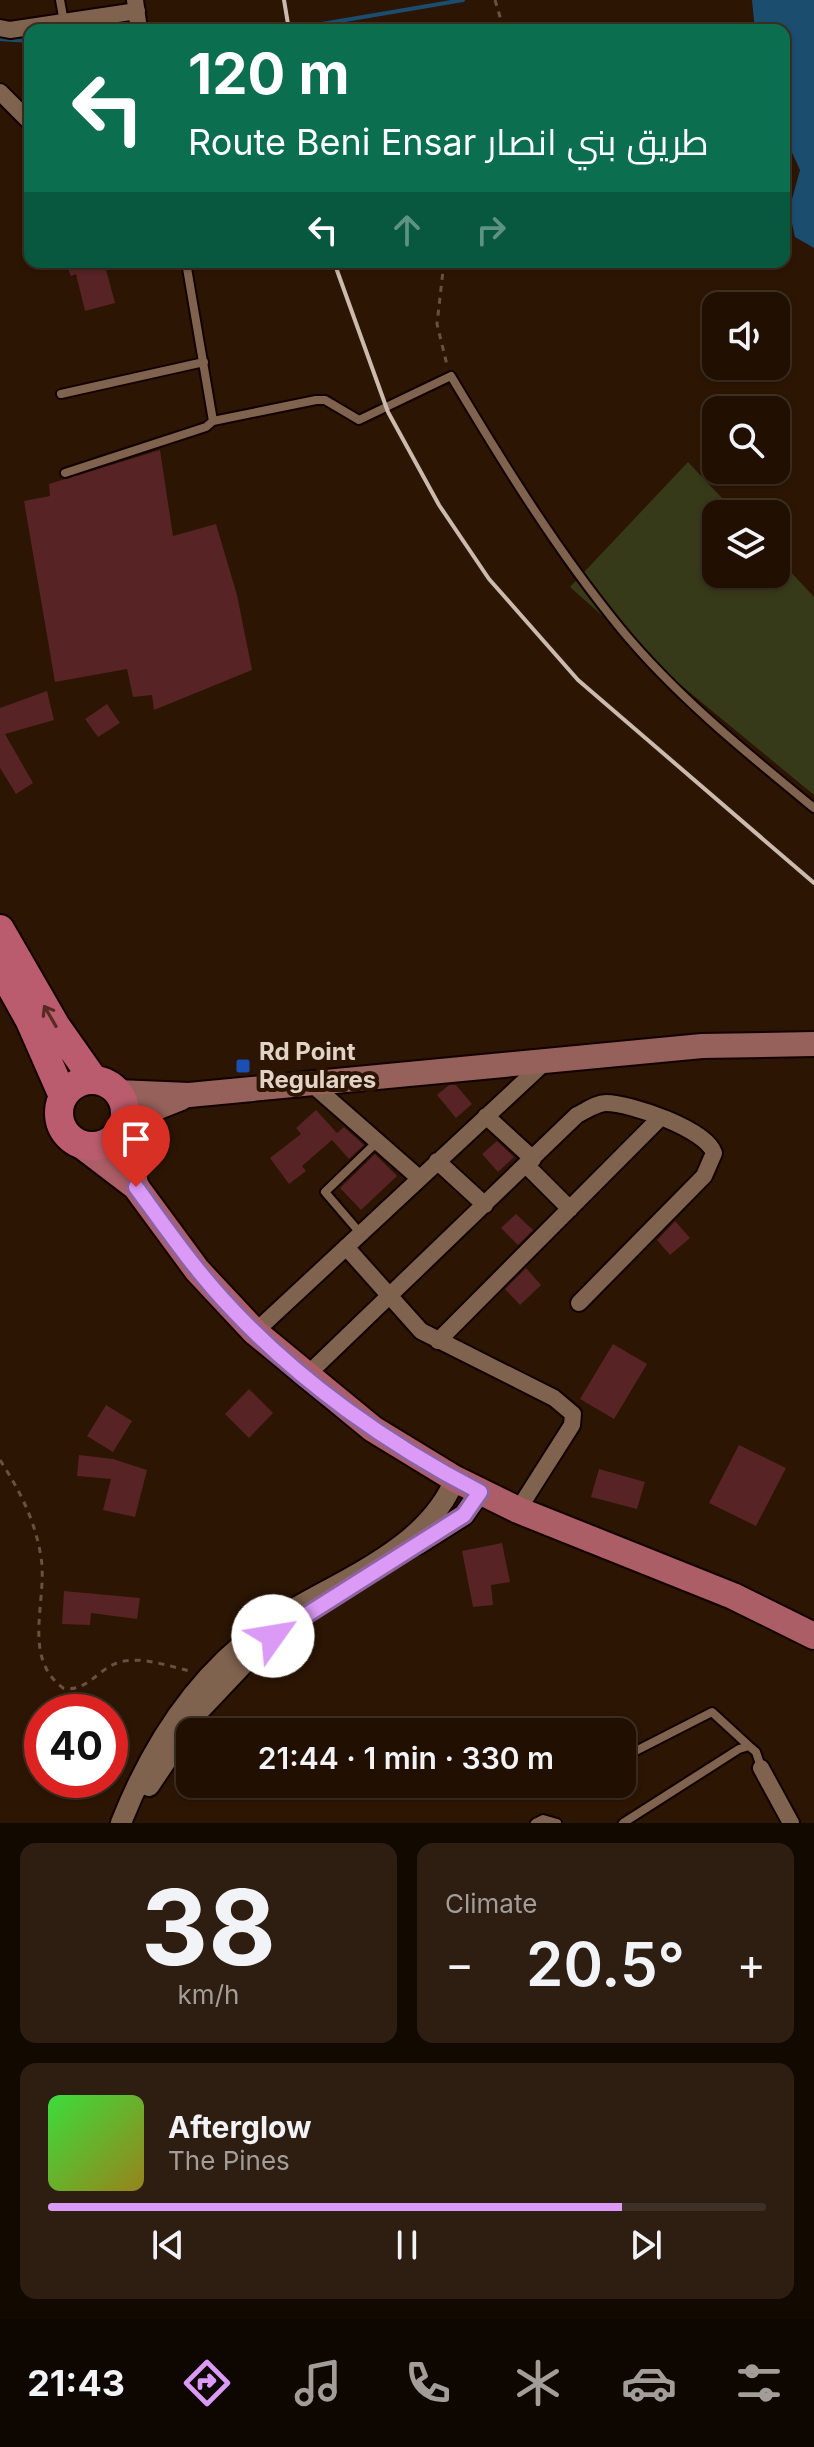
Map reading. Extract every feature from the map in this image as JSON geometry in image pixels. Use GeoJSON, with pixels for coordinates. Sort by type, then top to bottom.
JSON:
{"type":"FeatureCollection","features":[{"type":"Feature","properties":{"kind":"highway"},"geometry":{"type":"LineString","coordinates":[[0,929],[56,1026],[106,1086],[124,1110],[122,1125],[101,1144],[77,1142],[62,1127],[59,1106],[63,1096],[82,1081],[106,1086]]}},
{"type":"Feature","properties":{"kind":"highway"},"geometry":{"type":"LineString","coordinates":[[0,967],[35,1032],[63,1096]]}},
{"type":"Feature","properties":{"kind":"main road"},"geometry":{"type":"LineString","coordinates":[[106,1086],[189,1095],[702,1046],[814,1044]]}},
{"type":"Feature","properties":{"kind":"main road"},"geometry":{"type":"LineString","coordinates":[[136,1187],[122,1125],[189,1095]]}},
{"type":"Feature","properties":{"kind":"main road"},"geometry":{"type":"LineString","coordinates":[[77,1142],[136,1187],[197,1270],[255,1332],[373,1429],[455,1479],[518,1510],[733,1596],[814,1636]]}},
{"type":"Feature","properties":{"kind":"street"},"geometry":{"type":"LineString","coordinates":[[50,24],[136,5]]}},
{"type":"Feature","properties":{"kind":"street"},"geometry":{"type":"LineString","coordinates":[[0,28],[24,28]]}},
{"type":"Feature","properties":{"kind":"street"},"geometry":{"type":"LineString","coordinates":[[0,92],[24,116]]}},
{"type":"Feature","properties":{"kind":"street"},"geometry":{"type":"LineString","coordinates":[[255,1332],[544,1063]]}},
{"type":"Feature","properties":{"kind":"street"},"geometry":{"type":"LineString","coordinates":[[313,1085],[419,1178]]}},
{"type":"Feature","properties":{"kind":"street"},"geometry":{"type":"LineString","coordinates":[[307,1375],[391,1298],[577,1115],[602,1103],[660,1118],[698,1135],[711,1145],[712,1163],[704,1176],[579,1303]]}},
{"type":"Feature","properties":{"kind":"street"},"geometry":{"type":"LineString","coordinates":[[486,1116],[570,1209]]}},
{"type":"Feature","properties":{"kind":"street"},"geometry":{"type":"LineString","coordinates":[[438,1341],[660,1118]]}},
{"type":"Feature","properties":{"kind":"street"},"geometry":{"type":"LineString","coordinates":[[437,1161],[485,1205]]}},
{"type":"Feature","properties":{"kind":"street"},"geometry":{"type":"LineString","coordinates":[[346,1247],[421,1331],[554,1398],[573,1414],[572,1425],[518,1510]]}},
{"type":"Feature","properties":{"kind":"street"},"geometry":{"type":"LineString","coordinates":[[132,1823],[148,1788],[200,1710],[241,1664],[273,1636],[436,1524],[455,1479]]}},
{"type":"Feature","properties":{"kind":"street"},"geometry":{"type":"LineString","coordinates":[[121,1823],[157,1745],[210,1675],[270,1623],[436,1524],[464,1515],[480,1492]]}},
{"type":"Feature","properties":{"kind":"street"},"geometry":{"type":"LineString","coordinates":[[761,1768],[791,1823]]}},
{"type":"Feature","properties":{"kind":"lane"},"geometry":{"type":"LineString","coordinates":[[60,0],[64,22]]}},
{"type":"Feature","properties":{"kind":"lane"},"geometry":{"type":"LineString","coordinates":[[187,268],[213,421]]}},
{"type":"Feature","properties":{"kind":"lane"},"geometry":{"type":"LineString","coordinates":[[61,394],[204,362]]}},
{"type":"Feature","properties":{"kind":"lane"},"geometry":{"type":"LineString","coordinates":[[65,473],[206,427],[213,421],[316,400],[325,400],[359,420],[451,376],[506,467],[622,631],[660,671],[814,808]]}},
{"type":"Feature","properties":{"kind":"lane"},"geometry":{"type":"LineString","coordinates":[[362,1235],[325,1192],[377,1142]]}},
{"type":"Feature","properties":{"kind":"lane"},"geometry":{"type":"LineString","coordinates":[[636,1751],[712,1712],[756,1752],[761,1768]]}},
{"type":"Feature","properties":{"kind":"lane"},"geometry":{"type":"LineString","coordinates":[[623,1823],[688,1779],[749,1746]]}},
{"type":"Feature","properties":{"kind":"lane"},"geometry":{"type":"LineString","coordinates":[[535,1823],[543,1819],[557,1823]]}},
{"type":"Feature","properties":{"kind":"path"},"geometry":{"type":"LineString","coordinates":[[495,0],[502,24]]}},
{"type":"Feature","properties":{"kind":"path"},"geometry":{"type":"LineString","coordinates":[[443,268],[437,324],[451,376]]}},
{"type":"Feature","properties":{"kind":"path"},"geometry":{"type":"LineString","coordinates":[[0,1460],[34,1523],[42,1560],[39,1649],[44,1666],[58,1684],[69,1689],[79,1688],[109,1666],[132,1661],[210,1675]]}},
{"type":"Feature","properties":{"kind":"green space"},"geometry":{"type":"Polygon","coordinates":[[[688,462],[702,477],[702,484],[709,484],[724,500],[702,500],[702,588],[790,588],[790,571],[814,597],[814,795],[677,682],[570,587],[688,462]]]}},
{"type":"Feature","properties":{"kind":"water"},"geometry":{"type":"Polygon","coordinates":[[[752,0],[814,0],[814,248],[795,237],[790,214],[800,170],[790,148],[790,24],[754,24],[752,0]]]}},
{"type":"Feature","properties":{"kind":"building"},"geometry":{"type":"Polygon","coordinates":[[[68,268],[106,268],[115,303],[85,311],[76,274],[71,276],[68,268]]]}},
{"type":"Feature","properties":{"kind":"building"},"geometry":{"type":"Polygon","coordinates":[[[160,450],[173,536],[216,524],[237,595],[252,670],[154,710],[152,695],[133,697],[127,669],[55,682],[24,501],[50,496],[49,484],[160,450]]]}},
{"type":"Feature","properties":{"kind":"building"},"geometry":{"type":"Polygon","coordinates":[[[47,691],[54,720],[5,734],[33,783],[16,794],[0,768],[0,708],[47,691]]]}},
{"type":"Feature","properties":{"kind":"building"},"geometry":{"type":"Polygon","coordinates":[[[107,704],[120,723],[98,737],[85,719],[107,704]]]}},
{"type":"Feature","properties":{"kind":"building"},"geometry":{"type":"Polygon","coordinates":[[[449,1085],[456,1085],[472,1104],[456,1118],[437,1095],[449,1085]]]}},
{"type":"Feature","properties":{"kind":"building"},"geometry":{"type":"Polygon","coordinates":[[[316,1110],[337,1133],[344,1127],[364,1145],[349,1159],[332,1140],[302,1166],[306,1171],[289,1184],[270,1158],[301,1134],[296,1128],[316,1110]]]}},
{"type":"Feature","properties":{"kind":"building"},"geometry":{"type":"Polygon","coordinates":[[[497,1141],[514,1157],[498,1172],[482,1154],[497,1141]]]}},
{"type":"Feature","properties":{"kind":"building"},"geometry":{"type":"Polygon","coordinates":[[[375,1154],[397,1176],[361,1210],[340,1188],[375,1154]]]}},
{"type":"Feature","properties":{"kind":"building"},"geometry":{"type":"Polygon","coordinates":[[[516,1214],[533,1230],[518,1245],[501,1228],[516,1214]]]}},
{"type":"Feature","properties":{"kind":"building"},"geometry":{"type":"Polygon","coordinates":[[[675,1221],[690,1238],[670,1255],[657,1240],[675,1221]]]}},
{"type":"Feature","properties":{"kind":"building"},"geometry":{"type":"Polygon","coordinates":[[[526,1268],[541,1285],[520,1305],[505,1289],[526,1268]]]}},
{"type":"Feature","properties":{"kind":"building"},"geometry":{"type":"Polygon","coordinates":[[[613,1344],[647,1364],[614,1419],[580,1399],[613,1344]]]}},
{"type":"Feature","properties":{"kind":"building"},"geometry":{"type":"Polygon","coordinates":[[[249,1389],[273,1413],[249,1438],[225,1414],[249,1389]]]}},
{"type":"Feature","properties":{"kind":"building"},"geometry":{"type":"Polygon","coordinates":[[[106,1405],[132,1421],[113,1452],[87,1436],[106,1405]]]}},
{"type":"Feature","properties":{"kind":"building"},"geometry":{"type":"Polygon","coordinates":[[[739,1445],[786,1468],[756,1526],[709,1503],[739,1445]]]}},
{"type":"Feature","properties":{"kind":"building"},"geometry":{"type":"Polygon","coordinates":[[[79,1455],[113,1459],[147,1470],[135,1517],[103,1510],[111,1479],[77,1476],[79,1455]]]}},
{"type":"Feature","properties":{"kind":"building"},"geometry":{"type":"Polygon","coordinates":[[[599,1469],[645,1482],[637,1509],[591,1497],[599,1469]]]}},
{"type":"Feature","properties":{"kind":"building"},"geometry":{"type":"Polygon","coordinates":[[[502,1543],[510,1582],[491,1585],[493,1605],[473,1607],[462,1551],[502,1543]]]}},
{"type":"Feature","properties":{"kind":"building"},"geometry":{"type":"Polygon","coordinates":[[[64,1591],[140,1598],[137,1619],[91,1613],[90,1625],[62,1624],[64,1591]]]}},
{"type":"Feature","properties":{"kind":"waterway"},"geometry":{"type":"LineString","coordinates":[[322,24],[463,0]]}},
{"type":"Feature","properties":{"kind":"waterway"},"geometry":{"type":"LineString","coordinates":[[0,39],[24,41]]}},
{"type":"Feature","properties":{"kind":"railway"},"geometry":{"type":"LineString","coordinates":[[284,0],[288,24]]}},
{"type":"Feature","properties":{"kind":"railway"},"geometry":{"type":"LineString","coordinates":[[336,268],[388,412],[439,505],[489,579],[578,680],[814,883]]}},
{"type":"Feature","properties":{"kind":"place","name":"Rd Point Regulares"},"geometry":{"type":"Point","coordinates":[243,1066]}},
{"type":"Feature","properties":{"kind":"route"},"geometry":{"type":"LineString","coordinates":[[136,1187],[197,1270],[255,1332],[373,1429],[480,1492],[474,1505],[464,1515],[273,1636]]}}]}
